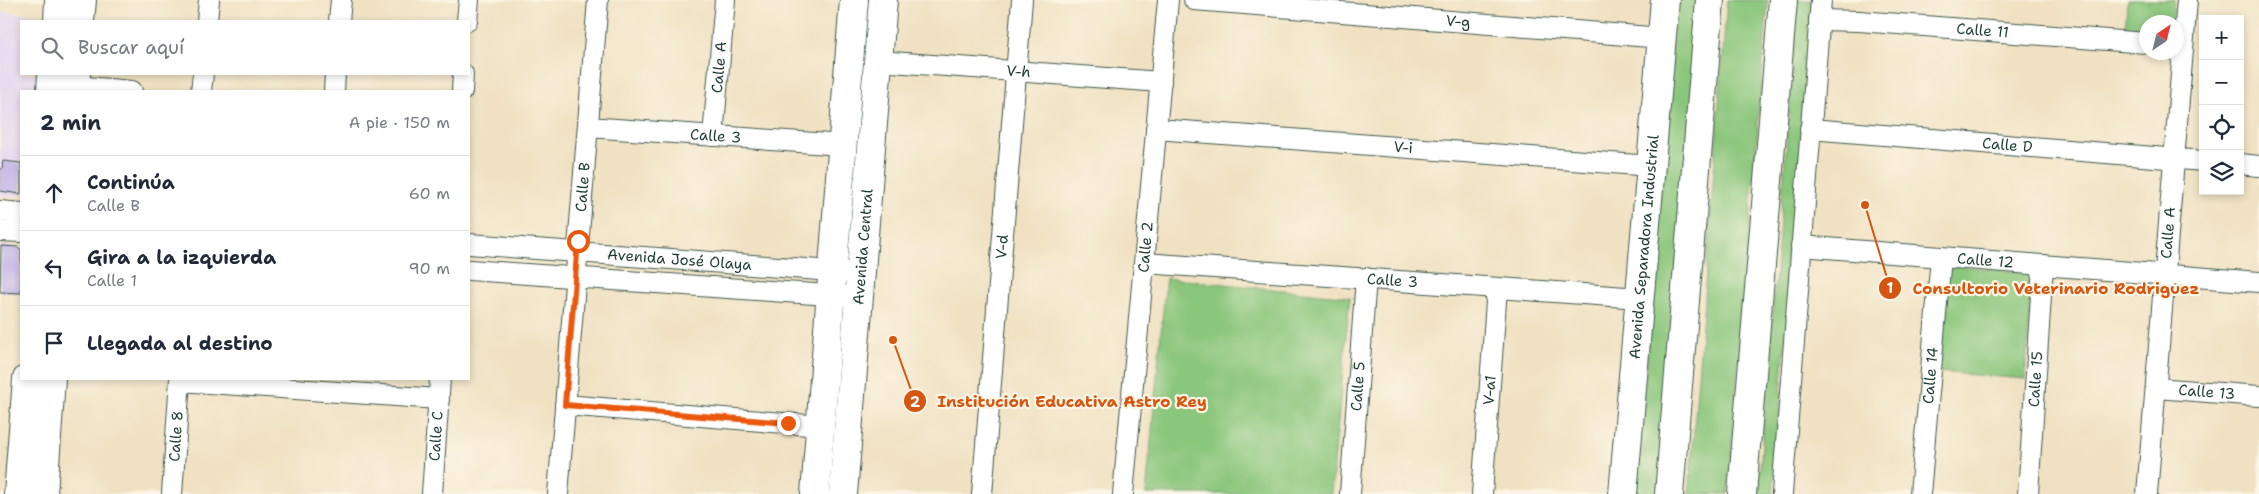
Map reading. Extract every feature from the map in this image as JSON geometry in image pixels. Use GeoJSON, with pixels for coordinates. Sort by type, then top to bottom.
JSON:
{"type":"FeatureCollection","features":[{"type":"Feature","properties":{"kind":"street"},"geometry":{"type":"LineString","coordinates":[[58,20],[59,0]]}},
{"type":"Feature","properties":{"kind":"street"},"geometry":{"type":"LineString","coordinates":[[80,20],[82,0]]}},
{"type":"Feature","properties":{"kind":"street"},"geometry":{"type":"LineString","coordinates":[[208,20],[209,0]]}},
{"type":"Feature","properties":{"kind":"street"},"geometry":{"type":"LineString","coordinates":[[339,20],[340,0]]}},
{"type":"Feature","properties":{"kind":"street"},"geometry":{"type":"LineString","coordinates":[[467,20],[469,0]]}},
{"type":"Feature","properties":{"kind":"street","name":"Calle B"},"geometry":{"type":"LineString","coordinates":[[558,494],[598,0]]}},
{"type":"Feature","properties":{"kind":"street","name":"Calle A"},"geometry":{"type":"LineString","coordinates":[[714,136],[725,0]]}},
{"type":"Feature","properties":{"kind":"street","name":"Avenida Central"},"geometry":{"type":"LineString","coordinates":[[843,494],[846,284],[843,145],[854,0]]}},
{"type":"Feature","properties":{"kind":"street","name":"Avenida Central"},"geometry":{"type":"LineString","coordinates":[[815,494],[821,426],[846,284],[878,61],[883,0]]}},
{"type":"Feature","properties":{"kind":"street","name":"V-d"},"geometry":{"type":"LineString","coordinates":[[982,494],[1022,0]]}},
{"type":"Feature","properties":{"kind":"street","name":"Calle 2"},"geometry":{"type":"LineString","coordinates":[[1122,494],[1168,0]]}},
{"type":"Feature","properties":{"kind":"street","name":"V-g"},"geometry":{"type":"LineString","coordinates":[[1194,0],[1662,38]]}},
{"type":"Feature","properties":{"kind":"street","name":"Avenida Separadora Industrial"},"geometry":{"type":"LineString","coordinates":[[1623,494],[1665,0]]}},
{"type":"Feature","properties":{"kind":"street"},"geometry":{"type":"LineString","coordinates":[[1669,494],[1710,0]]}},
{"type":"Feature","properties":{"kind":"street"},"geometry":{"type":"LineString","coordinates":[[1742,494],[1783,0]]}},
{"type":"Feature","properties":{"kind":"street"},"geometry":{"type":"LineString","coordinates":[[1782,494],[1821,0]]}},
{"type":"Feature","properties":{"kind":"street","name":"Calle A"},"geometry":{"type":"LineString","coordinates":[[2184,19],[2187,0]]}},
{"type":"Feature","properties":{"kind":"street","name":"Calle 11"},"geometry":{"type":"LineString","coordinates":[[1819,20],[1859,21],[2139,42]]}},
{"type":"Feature","properties":{"kind":"street","name":"Calle A"},"geometry":{"type":"LineString","coordinates":[[2147,494],[2174,159],[2179,60]]}},
{"type":"Feature","properties":{"kind":"street","name":"V-h"},"geometry":{"type":"LineString","coordinates":[[878,61],[1160,82]]}},
{"type":"Feature","properties":{"kind":"street"},"geometry":{"type":"LineString","coordinates":[[201,90],[203,75]]}},
{"type":"Feature","properties":{"kind":"street"},"geometry":{"type":"LineString","coordinates":[[334,90],[335,75]]}},
{"type":"Feature","properties":{"kind":"street"},"geometry":{"type":"LineString","coordinates":[[462,90],[463,75]]}},
{"type":"Feature","properties":{"kind":"street"},"geometry":{"type":"LineString","coordinates":[[66,83],[124,90]]}},
{"type":"Feature","properties":{"kind":"street","name":"Calle 3"},"geometry":{"type":"LineString","coordinates":[[588,127],[843,145]]}},
{"type":"Feature","properties":{"kind":"street","name":"V-i"},"geometry":{"type":"LineString","coordinates":[[1156,129],[1651,166]]}},
{"type":"Feature","properties":{"kind":"street","name":"Calle D"},"geometry":{"type":"LineString","coordinates":[[1810,130],[2199,161]]}},
{"type":"Feature","properties":{"kind":"street"},"geometry":{"type":"LineString","coordinates":[[2244,164],[2259,166]]}},
{"type":"Feature","properties":{"kind":"street"},"geometry":{"type":"LineString","coordinates":[[0,212],[20,213]]}},
{"type":"Feature","properties":{"kind":"street"},"geometry":{"type":"LineString","coordinates":[[0,231],[20,232]]}},
{"type":"Feature","properties":{"kind":"street","name":"Avenida José Olaya"},"geometry":{"type":"LineString","coordinates":[[470,244],[578,252],[846,284]]}},
{"type":"Feature","properties":{"kind":"street","name":"Calle 12"},"geometry":{"type":"LineString","coordinates":[[1801,246],[2259,282]]}},
{"type":"Feature","properties":{"kind":"street","name":"Calle 14"},"geometry":{"type":"LineString","coordinates":[[1920,494],[1941,257]]}},
{"type":"Feature","properties":{"kind":"street","name":"Calle 3"},"geometry":{"type":"LineString","coordinates":[[1144,263],[1640,298]]}},
{"type":"Feature","properties":{"kind":"street","name":"Calle 15"},"geometry":{"type":"LineString","coordinates":[[2028,494],[2043,265]]}},
{"type":"Feature","properties":{"kind":"street","name":"Avenida José Olaya"},"geometry":{"type":"LineString","coordinates":[[470,270],[576,277],[846,284]]}},
{"type":"Feature","properties":{"kind":"street","name":"Calle 5"},"geometry":{"type":"LineString","coordinates":[[1350,494],[1366,278]]}},
{"type":"Feature","properties":{"kind":"street","name":"V-a1"},"geometry":{"type":"LineString","coordinates":[[1482,494],[1497,288]]}},
{"type":"Feature","properties":{"kind":"street"},"geometry":{"type":"LineString","coordinates":[[20,493],[27,380]]}},
{"type":"Feature","properties":{"kind":"street"},"geometry":{"type":"LineString","coordinates":[[20,493],[51,380]]}},
{"type":"Feature","properties":{"kind":"street"},"geometry":{"type":"LineString","coordinates":[[180,380],[439,399]]}},
{"type":"Feature","properties":{"kind":"street","name":"Calle 8"},"geometry":{"type":"LineString","coordinates":[[172,494],[180,380]]}},
{"type":"Feature","properties":{"kind":"street","name":"Calle C"},"geometry":{"type":"LineString","coordinates":[[432,494],[440,380]]}},
{"type":"Feature","properties":{"kind":"street","name":"Calle 13"},"geometry":{"type":"LineString","coordinates":[[2156,388],[2259,396]]}},
{"type":"Feature","properties":{"kind":"street"},"geometry":{"type":"LineString","coordinates":[[565,405],[821,426]]}},
{"type":"Feature","properties":{"kind":"shaded area"},"geometry":{"type":"Polygon","coordinates":[[[0,12],[46,16],[46,20],[20,20],[20,75],[41,75],[40,90],[20,90],[20,193],[15,197],[0,196],[0,12]]]}},
{"type":"Feature","properties":{"kind":"green space"},"geometry":{"type":"Polygon","coordinates":[[[1676,0],[1702,0],[1663,494],[1636,494],[1676,0]]]}},
{"type":"Feature","properties":{"kind":"green space"},"geometry":{"type":"Polygon","coordinates":[[[1727,0],[1768,0],[1728,494],[1689,494],[1727,0]]]}},
{"type":"Feature","properties":{"kind":"green space"},"geometry":{"type":"Polygon","coordinates":[[[1798,0],[1813,0],[1773,494],[1758,494],[1798,0]]]}},
{"type":"Feature","properties":{"kind":"green space"},"geometry":{"type":"Polygon","coordinates":[[[2127,0],[2174,0],[2173,15],[2139,15],[2139,39],[2125,38],[2127,0]]]}},
{"type":"Feature","properties":{"kind":"green space"},"geometry":{"type":"Polygon","coordinates":[[[1946,265],[2033,273],[2025,379],[1938,372],[1946,265]]]}},
{"type":"Feature","properties":{"kind":"green space"},"geometry":{"type":"Polygon","coordinates":[[[1166,278],[1350,297],[1331,494],[1146,494],[1166,278]]]}},
{"type":"Feature","properties":{"kind":"building"},"geometry":{"type":"Polygon","coordinates":[[[3,161],[20,163],[20,194],[0,191],[0,169],[2,169],[3,161]]]}},
{"type":"Feature","properties":{"kind":"building"},"geometry":{"type":"Polygon","coordinates":[[[1,246],[18,247],[20,249],[20,293],[0,292],[1,246]]]}},
{"type":"Feature","properties":{"kind":"place","name":"Consultorio Veterinario Rodriguez"},"geometry":{"type":"Point","coordinates":[1865,205]}},
{"type":"Feature","properties":{"kind":"place","name":"Institución Educativa Astro Rey"},"geometry":{"type":"Point","coordinates":[893,340]}},
{"type":"Feature","properties":{"kind":"route"},"geometry":{"type":"LineString","coordinates":[[578,241],[565,405],[788,423]]}}]}
